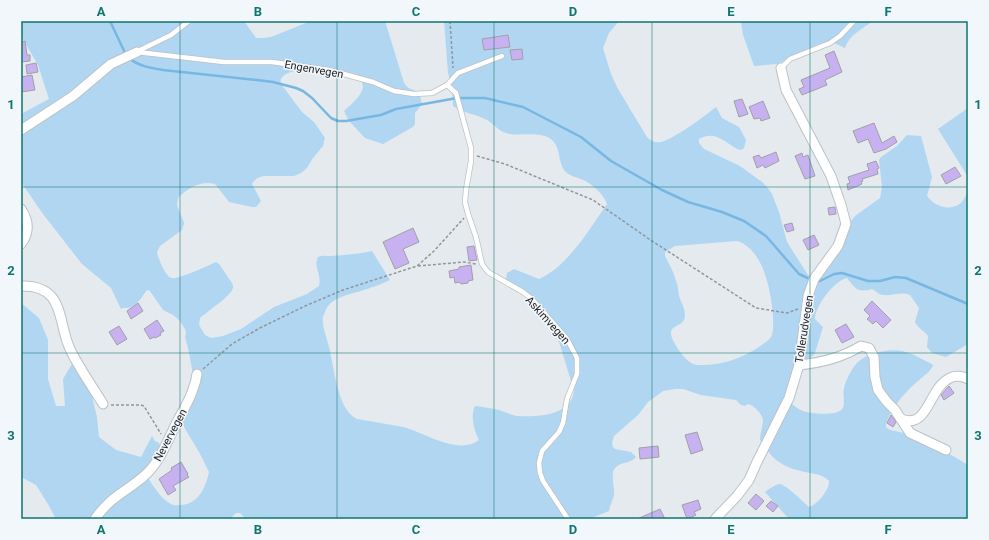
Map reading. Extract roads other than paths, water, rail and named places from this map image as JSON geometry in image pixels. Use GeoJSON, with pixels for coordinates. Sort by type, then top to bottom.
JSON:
{"type":"FeatureCollection","features":[{"type":"Feature","properties":{"kind":"street"},"geometry":{"type":"LineString","coordinates":[[21,130],[73,96],[111,64],[137,52]]}},
{"type":"Feature","properties":{"kind":"street","name":"Tollerudvegen"},"geometry":{"type":"LineString","coordinates":[[715,519],[750,480],[757,462],[789,398],[799,365],[808,296],[814,279],[838,246],[846,224],[831,176],[786,90],[781,68]]}},
{"type":"Feature","properties":{"kind":"street"},"geometry":{"type":"LineString","coordinates":[[21,209],[28,223],[26,238],[21,244]]}},
{"type":"Feature","properties":{"kind":"street"},"geometry":{"type":"LineString","coordinates":[[21,286],[36,287],[51,297],[61,315],[70,348],[103,404]]}},
{"type":"Feature","properties":{"kind":"street"},"geometry":{"type":"LineString","coordinates":[[799,365],[836,357],[862,346],[869,348],[874,357],[878,390],[895,410],[910,433],[946,450]]}},
{"type":"Feature","properties":{"kind":"street","name":"Nevervegen"},"geometry":{"type":"LineString","coordinates":[[95,519],[102,508],[113,498],[143,477],[150,470],[167,442],[194,387],[197,374]]}},
{"type":"Feature","properties":{"kind":"street"},"geometry":{"type":"LineString","coordinates":[[901,419],[907,421],[919,419],[937,388],[943,381],[953,376],[965,377],[968,379]]}},
{"type":"Feature","properties":{"kind":"lane"},"geometry":{"type":"LineString","coordinates":[[137,52],[171,35],[189,21]]}},
{"type":"Feature","properties":{"kind":"lane"},"geometry":{"type":"LineString","coordinates":[[781,68],[790,59],[830,43],[840,36],[854,21]]}},
{"type":"Feature","properties":{"kind":"lane","name":"Engenvegen"},"geometry":{"type":"LineString","coordinates":[[137,52],[224,62],[272,62],[329,70],[373,82],[394,91],[414,94],[432,93],[447,85],[458,73],[502,56]]}},
{"type":"Feature","properties":{"kind":"lane","name":"Askimvegen"},"geometry":{"type":"LineString","coordinates":[[447,85],[456,93],[472,155],[465,196],[468,214],[476,237],[482,264],[488,272],[523,292],[532,300],[567,339],[577,358],[577,374],[568,399],[563,423],[558,432],[542,451],[539,463],[540,474],[543,481],[568,519]]}},
{"type":"Feature","properties":{"kind":"waterway"},"geometry":{"type":"LineString","coordinates":[[110,21],[126,55]]}},
{"type":"Feature","properties":{"kind":"waterway"},"geometry":{"type":"LineString","coordinates":[[129,58],[141,65],[158,69],[273,82],[296,88],[312,98],[331,118],[338,121],[381,115],[396,109],[457,98],[485,98],[523,107],[581,137],[611,161],[662,190],[688,202],[722,212],[744,221],[766,236],[799,274],[812,280]]}},
{"type":"Feature","properties":{"kind":"waterway"},"geometry":{"type":"LineString","coordinates":[[817,280],[820,281],[834,274],[842,273],[868,281],[880,281],[895,277],[906,278],[968,304]]}}]}
